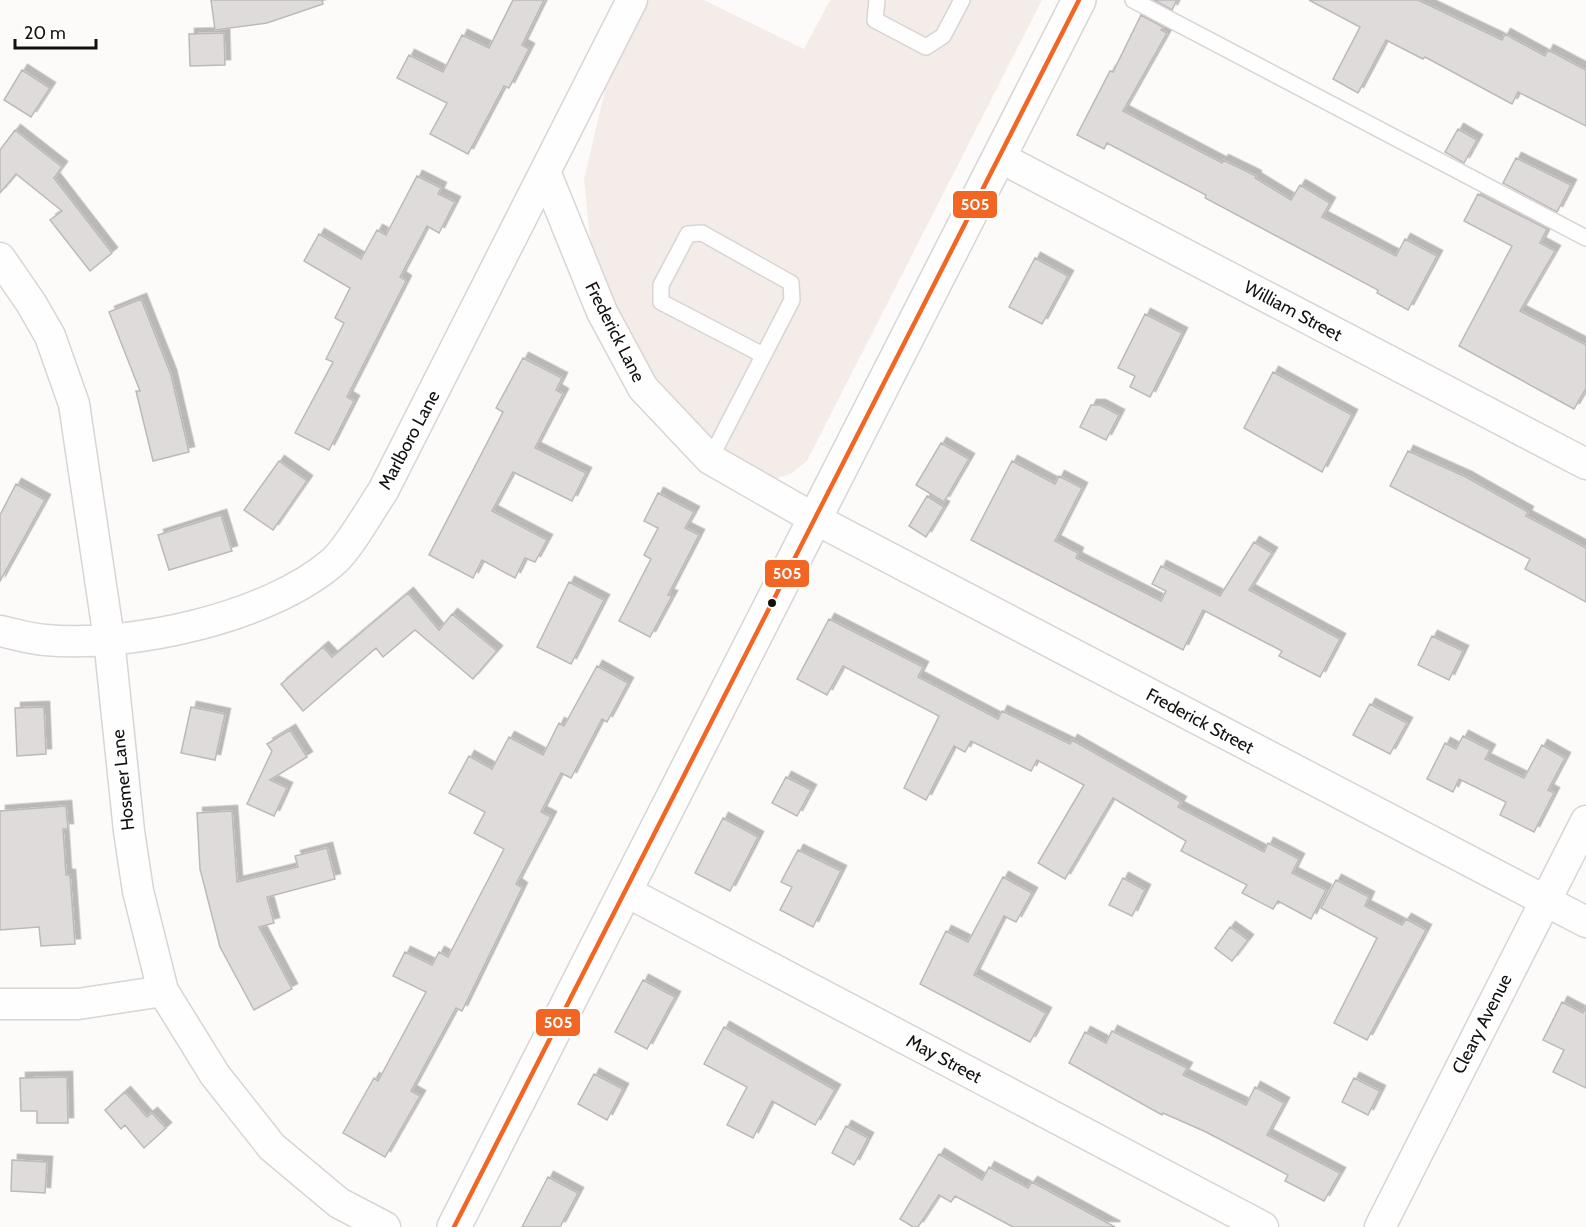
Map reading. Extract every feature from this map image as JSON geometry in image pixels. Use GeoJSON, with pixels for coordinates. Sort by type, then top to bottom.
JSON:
{"type":"FeatureCollection","features":[{"type":"Feature","properties":{"kind":"main road"},"geometry":{"type":"LineString","coordinates":[[454,1227],[1079,0]]}},
{"type":"Feature","properties":{"kind":"street","name":"Marlboro Lane"},"geometry":{"type":"LineString","coordinates":[[0,631],[45,640],[109,639],[203,625],[277,599],[335,561],[383,491],[546,174],[632,0]]}},
{"type":"Feature","properties":{"kind":"street","name":"William Street"},"geometry":{"type":"LineString","coordinates":[[999,157],[1586,464]]}},
{"type":"Feature","properties":{"kind":"street","name":"Frederick Lane"},"geometry":{"type":"LineString","coordinates":[[546,174],[602,312],[643,388],[710,459],[815,519]]}},
{"type":"Feature","properties":{"kind":"street","name":"Hosmer Lane"},"geometry":{"type":"LineString","coordinates":[[0,258],[31,303],[50,336],[74,404],[109,639],[129,831],[138,891],[163,991],[215,1075],[272,1147],[339,1203],[384,1227]]}},
{"type":"Feature","properties":{"kind":"street","name":"Frederick Street"},"geometry":{"type":"LineString","coordinates":[[815,519],[1586,922]]}},
{"type":"Feature","properties":{"kind":"street","name":"Cleary Avenue"},"geometry":{"type":"LineString","coordinates":[[1380,1227],[1586,820]]}},
{"type":"Feature","properties":{"kind":"street","name":"May Street"},"geometry":{"type":"LineString","coordinates":[[625,891],[1263,1227]]}},
{"type":"Feature","properties":{"kind":"street"},"geometry":{"type":"LineString","coordinates":[[0,1004],[78,1004],[163,991]]}},
{"type":"Feature","properties":{"kind":"lane"},"geometry":{"type":"LineString","coordinates":[[877,0],[875,20],[926,47],[943,36],[962,0]]}},
{"type":"Feature","properties":{"kind":"lane"},"geometry":{"type":"LineString","coordinates":[[1133,0],[1586,238]]}},
{"type":"Feature","properties":{"kind":"lane"},"geometry":{"type":"LineString","coordinates":[[710,459],[792,300],[791,283],[702,233],[688,234],[661,285],[661,302],[763,356]]}},
{"type":"Feature","properties":{"kind":"shaded area"},"geometry":{"type":"Polygon","coordinates":[[[649,0],[704,0],[804,49],[830,0],[1042,0],[807,461],[792,473],[778,478],[753,474],[730,463],[661,398],[610,305],[591,249],[584,179],[606,86],[649,0]]]}},
{"type":"Feature","properties":{"kind":"building"},"geometry":{"type":"Polygon","coordinates":[[[211,0],[322,0],[323,4],[267,23],[215,30],[211,0]]]}},
{"type":"Feature","properties":{"kind":"building"},"geometry":{"type":"Polygon","coordinates":[[[513,0],[544,0],[522,45],[529,49],[509,88],[504,86],[468,154],[430,134],[447,103],[397,78],[409,55],[443,72],[462,35],[489,48],[513,0]]]}},
{"type":"Feature","properties":{"kind":"building"},"geometry":{"type":"Polygon","coordinates":[[[1154,0],[1177,0],[1172,10],[1154,0]]]}},
{"type":"Feature","properties":{"kind":"building"},"geometry":{"type":"Polygon","coordinates":[[[1309,0],[1418,0],[1502,40],[1505,34],[1545,56],[1548,50],[1586,70],[1586,126],[1518,92],[1512,104],[1425,57],[1423,59],[1386,40],[1358,93],[1333,79],[1360,27],[1309,0]]]}},
{"type":"Feature","properties":{"kind":"building"},"geometry":{"type":"Polygon","coordinates":[[[1141,15],[1163,27],[1161,30],[1167,33],[1123,111],[1222,163],[1223,160],[1256,176],[1255,178],[1291,200],[1300,185],[1330,203],[1322,217],[1396,256],[1405,239],[1437,256],[1408,310],[1377,293],[1378,290],[1205,198],[1206,195],[1107,143],[1104,149],[1077,135],[1110,71],[1113,72],[1141,15]]]}},
{"type":"Feature","properties":{"kind":"building"},"geometry":{"type":"Polygon","coordinates":[[[224,33],[225,65],[190,66],[189,34],[224,33]]]}},
{"type":"Feature","properties":{"kind":"building"},"geometry":{"type":"Polygon","coordinates":[[[22,70],[50,88],[31,117],[4,100],[22,70]]]}},
{"type":"Feature","properties":{"kind":"building"},"geometry":{"type":"Polygon","coordinates":[[[1458,129],[1477,140],[1464,163],[1445,152],[1458,129]]]}},
{"type":"Feature","properties":{"kind":"building"},"geometry":{"type":"Polygon","coordinates":[[[15,130],[62,167],[54,178],[112,253],[90,271],[50,220],[62,211],[16,174],[0,193],[0,150],[15,130]]]}},
{"type":"Feature","properties":{"kind":"building"},"geometry":{"type":"Polygon","coordinates":[[[1516,158],[1571,185],[1557,212],[1503,183],[1516,158]]]}},
{"type":"Feature","properties":{"kind":"building"},"geometry":{"type":"Polygon","coordinates":[[[417,176],[441,188],[438,194],[455,202],[439,233],[427,226],[400,277],[406,281],[347,397],[354,401],[329,450],[295,433],[333,362],[326,359],[344,323],[335,318],[350,288],[304,261],[319,234],[361,259],[377,230],[386,235],[417,176]]]}},
{"type":"Feature","properties":{"kind":"building"},"geometry":{"type":"Polygon","coordinates":[[[1478,194],[1547,229],[1540,243],[1555,251],[1520,311],[1586,345],[1586,388],[1574,409],[1459,346],[1512,246],[1464,221],[1478,194]]]}},
{"type":"Feature","properties":{"kind":"building"},"geometry":{"type":"Polygon","coordinates":[[[1035,258],[1068,276],[1042,324],[1009,307],[1035,258]]]}},
{"type":"Feature","properties":{"kind":"building"},"geometry":{"type":"Polygon","coordinates":[[[141,299],[171,375],[189,452],[153,461],[136,391],[140,391],[109,312],[141,299]]]}},
{"type":"Feature","properties":{"kind":"building"},"geometry":{"type":"Polygon","coordinates":[[[1145,314],[1182,333],[1150,397],[1130,387],[1135,376],[1118,368],[1145,314]]]}},
{"type":"Feature","properties":{"kind":"building"},"geometry":{"type":"Polygon","coordinates":[[[523,358],[562,378],[556,390],[563,394],[535,448],[586,473],[572,501],[513,472],[492,511],[547,540],[535,562],[525,558],[515,578],[482,560],[473,578],[429,555],[503,412],[496,408],[523,358]]]}},
{"type":"Feature","properties":{"kind":"building"},"geometry":{"type":"Polygon","coordinates":[[[1273,372],[1352,415],[1322,472],[1244,428],[1273,372]]]}},
{"type":"Feature","properties":{"kind":"building"},"geometry":{"type":"Polygon","coordinates":[[[1091,405],[1100,405],[1119,415],[1106,440],[1080,427],[1091,405]]]}},
{"type":"Feature","properties":{"kind":"building"},"geometry":{"type":"Polygon","coordinates":[[[941,443],[969,459],[944,502],[916,485],[941,443]]]}},
{"type":"Feature","properties":{"kind":"building"},"geometry":{"type":"Polygon","coordinates":[[[1408,451],[1466,477],[1528,512],[1526,516],[1586,548],[1586,602],[1525,569],[1530,559],[1390,486],[1408,451]]]}},
{"type":"Feature","properties":{"kind":"building"},"geometry":{"type":"Polygon","coordinates":[[[279,461],[307,481],[273,530],[244,510],[279,461]]]}},
{"type":"Feature","properties":{"kind":"building"},"geometry":{"type":"Polygon","coordinates":[[[1012,461],[1055,484],[1059,476],[1082,488],[1055,541],[1078,553],[1076,558],[1161,601],[1166,591],[1152,584],[1161,566],[1220,596],[1254,542],[1272,553],[1249,590],[1340,639],[1320,677],[1279,656],[1282,651],[1203,610],[1183,650],[971,540],[1012,461]]]}},
{"type":"Feature","properties":{"kind":"building"},"geometry":{"type":"Polygon","coordinates":[[[16,484],[45,500],[0,581],[0,515],[16,484]]]}},
{"type":"Feature","properties":{"kind":"building"},"geometry":{"type":"Polygon","coordinates":[[[658,493],[694,512],[685,528],[699,535],[668,595],[672,596],[650,637],[619,621],[651,559],[644,555],[658,528],[644,521],[658,493]]]}},
{"type":"Feature","properties":{"kind":"building"},"geometry":{"type":"Polygon","coordinates":[[[927,496],[944,507],[926,537],[909,526],[927,496]]]}},
{"type":"Feature","properties":{"kind":"building"},"geometry":{"type":"Polygon","coordinates":[[[221,515],[232,551],[169,570],[158,535],[221,515]]]}},
{"type":"Feature","properties":{"kind":"building"},"geometry":{"type":"Polygon","coordinates":[[[569,582],[604,600],[571,664],[537,647],[569,582]]]}},
{"type":"Feature","properties":{"kind":"building"},"geometry":{"type":"Polygon","coordinates":[[[408,593],[439,630],[452,614],[497,651],[473,679],[415,630],[383,657],[376,648],[303,711],[281,684],[323,647],[332,657],[408,593]]]}},
{"type":"Feature","properties":{"kind":"building"},"geometry":{"type":"Polygon","coordinates":[[[829,619],[923,667],[918,677],[998,719],[1002,711],[1070,744],[1072,740],[1181,802],[1178,807],[1264,852],[1268,843],[1299,859],[1292,873],[1326,890],[1311,919],[1278,901],[1273,909],[1242,893],[1247,885],[1181,851],[1186,841],[1113,798],[1065,879],[1038,863],[1084,785],[1037,760],[1031,771],[971,741],[965,752],[954,746],[926,800],[904,788],[939,716],[843,666],[827,695],[797,679],[829,619]]]}},
{"type":"Feature","properties":{"kind":"building"},"geometry":{"type":"Polygon","coordinates":[[[1432,636],[1463,651],[1449,680],[1418,665],[1432,636]]]}},
{"type":"Feature","properties":{"kind":"building"},"geometry":{"type":"Polygon","coordinates":[[[597,666],[628,683],[607,722],[602,719],[571,778],[561,773],[541,812],[551,817],[516,884],[522,888],[462,1011],[456,1008],[411,1091],[420,1096],[385,1157],[343,1133],[374,1078],[378,1081],[426,992],[393,976],[405,952],[432,965],[439,952],[448,957],[504,849],[474,833],[485,812],[449,793],[469,756],[492,769],[509,737],[543,755],[559,723],[564,726],[597,666]]]}},
{"type":"Feature","properties":{"kind":"building"},"geometry":{"type":"Polygon","coordinates":[[[1370,704],[1407,723],[1390,754],[1353,735],[1370,704]]]}},
{"type":"Feature","properties":{"kind":"building"},"geometry":{"type":"Polygon","coordinates":[[[44,707],[46,754],[17,756],[15,708],[44,707]]]}},
{"type":"Feature","properties":{"kind":"building"},"geometry":{"type":"Polygon","coordinates":[[[191,707],[225,714],[215,760],[181,753],[191,707]]]}},
{"type":"Feature","properties":{"kind":"building"},"geometry":{"type":"Polygon","coordinates":[[[290,730],[307,757],[270,780],[287,788],[274,816],[247,804],[272,751],[267,744],[290,730]]]}},
{"type":"Feature","properties":{"kind":"building"},"geometry":{"type":"Polygon","coordinates":[[[1463,736],[1490,750],[1485,759],[1524,778],[1542,745],[1565,758],[1548,790],[1554,793],[1534,832],[1500,815],[1506,802],[1459,779],[1453,792],[1427,779],[1445,743],[1456,749],[1463,736]]]}},
{"type":"Feature","properties":{"kind":"building"},"geometry":{"type":"Polygon","coordinates":[[[786,777],[811,790],[797,816],[772,803],[786,777]]]}},
{"type":"Feature","properties":{"kind":"building"},"geometry":{"type":"Polygon","coordinates":[[[66,806],[68,829],[63,829],[66,875],[70,875],[75,944],[41,946],[39,927],[0,930],[0,811],[66,806]]]}},
{"type":"Feature","properties":{"kind":"building"},"geometry":{"type":"Polygon","coordinates":[[[232,811],[237,882],[298,867],[295,856],[327,848],[335,879],[267,897],[274,923],[259,927],[292,989],[254,1010],[220,947],[200,869],[197,813],[232,811]]]}},
{"type":"Feature","properties":{"kind":"building"},"geometry":{"type":"Polygon","coordinates":[[[723,818],[758,837],[730,891],[695,873],[723,818]]]}},
{"type":"Feature","properties":{"kind":"building"},"geometry":{"type":"Polygon","coordinates":[[[798,850],[841,871],[813,927],[780,910],[792,887],[781,882],[798,850]]]}},
{"type":"Feature","properties":{"kind":"building"},"geometry":{"type":"Polygon","coordinates":[[[1003,877],[1032,893],[1016,922],[1004,916],[974,975],[1046,1013],[1030,1042],[920,984],[946,931],[968,942],[1003,877]]]}},
{"type":"Feature","properties":{"kind":"building"},"geometry":{"type":"Polygon","coordinates":[[[1123,878],[1145,890],[1132,916],[1109,905],[1123,878]]]}},
{"type":"Feature","properties":{"kind":"building"},"geometry":{"type":"Polygon","coordinates":[[[1336,880],[1369,897],[1365,906],[1402,925],[1406,919],[1426,930],[1367,1040],[1334,1023],[1377,938],[1321,908],[1336,880]]]}},
{"type":"Feature","properties":{"kind":"building"},"geometry":{"type":"Polygon","coordinates":[[[1230,927],[1248,940],[1232,961],[1215,948],[1230,927]]]}},
{"type":"Feature","properties":{"kind":"building"},"geometry":{"type":"Polygon","coordinates":[[[643,980],[675,997],[647,1049],[615,1032],[643,980]]]}},
{"type":"Feature","properties":{"kind":"building"},"geometry":{"type":"Polygon","coordinates":[[[1562,1002],[1583,1013],[1586,1006],[1586,1088],[1553,1072],[1564,1050],[1543,1040],[1562,1002]]]}},
{"type":"Feature","properties":{"kind":"building"},"geometry":{"type":"Polygon","coordinates":[[[724,1027],[835,1090],[815,1125],[772,1101],[753,1138],[727,1125],[747,1087],[704,1064],[724,1027]]]}},
{"type":"Feature","properties":{"kind":"building"},"geometry":{"type":"Polygon","coordinates":[[[1112,1031],[1187,1068],[1183,1075],[1246,1105],[1255,1087],[1284,1103],[1267,1135],[1340,1173],[1324,1201],[1285,1181],[1288,1175],[1206,1132],[1163,1113],[1162,1115],[1069,1063],[1085,1032],[1106,1043],[1112,1031]]]}},
{"type":"Feature","properties":{"kind":"building"},"geometry":{"type":"Polygon","coordinates":[[[594,1074],[623,1089],[607,1120],[578,1104],[594,1074]]]}},
{"type":"Feature","properties":{"kind":"building"},"geometry":{"type":"Polygon","coordinates":[[[67,1077],[68,1123],[37,1123],[37,1111],[21,1111],[20,1078],[67,1077]]]}},
{"type":"Feature","properties":{"kind":"building"},"geometry":{"type":"Polygon","coordinates":[[[1354,1078],[1380,1091],[1368,1115],[1342,1102],[1354,1078]]]}},
{"type":"Feature","properties":{"kind":"building"},"geometry":{"type":"Polygon","coordinates":[[[125,1092],[147,1117],[152,1113],[166,1128],[144,1148],[125,1125],[121,1129],[105,1110],[125,1092]]]}},
{"type":"Feature","properties":{"kind":"building"},"geometry":{"type":"Polygon","coordinates":[[[846,1126],[868,1138],[854,1165],[832,1153],[846,1126]]]}},
{"type":"Feature","properties":{"kind":"building"},"geometry":{"type":"Polygon","coordinates":[[[939,1154],[982,1180],[989,1167],[1028,1188],[1032,1182],[1115,1227],[1013,1227],[955,1196],[951,1202],[939,1195],[918,1227],[913,1227],[900,1219],[939,1154]]]}},
{"type":"Feature","properties":{"kind":"building"},"geometry":{"type":"Polygon","coordinates":[[[12,1160],[47,1162],[45,1193],[11,1191],[12,1160]]]}},
{"type":"Feature","properties":{"kind":"building"},"geometry":{"type":"Polygon","coordinates":[[[548,1177],[578,1193],[560,1227],[522,1227],[548,1177]]]}},
{"type":"Feature","properties":{"kind":"transit line","name":"505"},"geometry":{"type":"LineString","coordinates":[[454,1227],[1079,0]]}}]}
